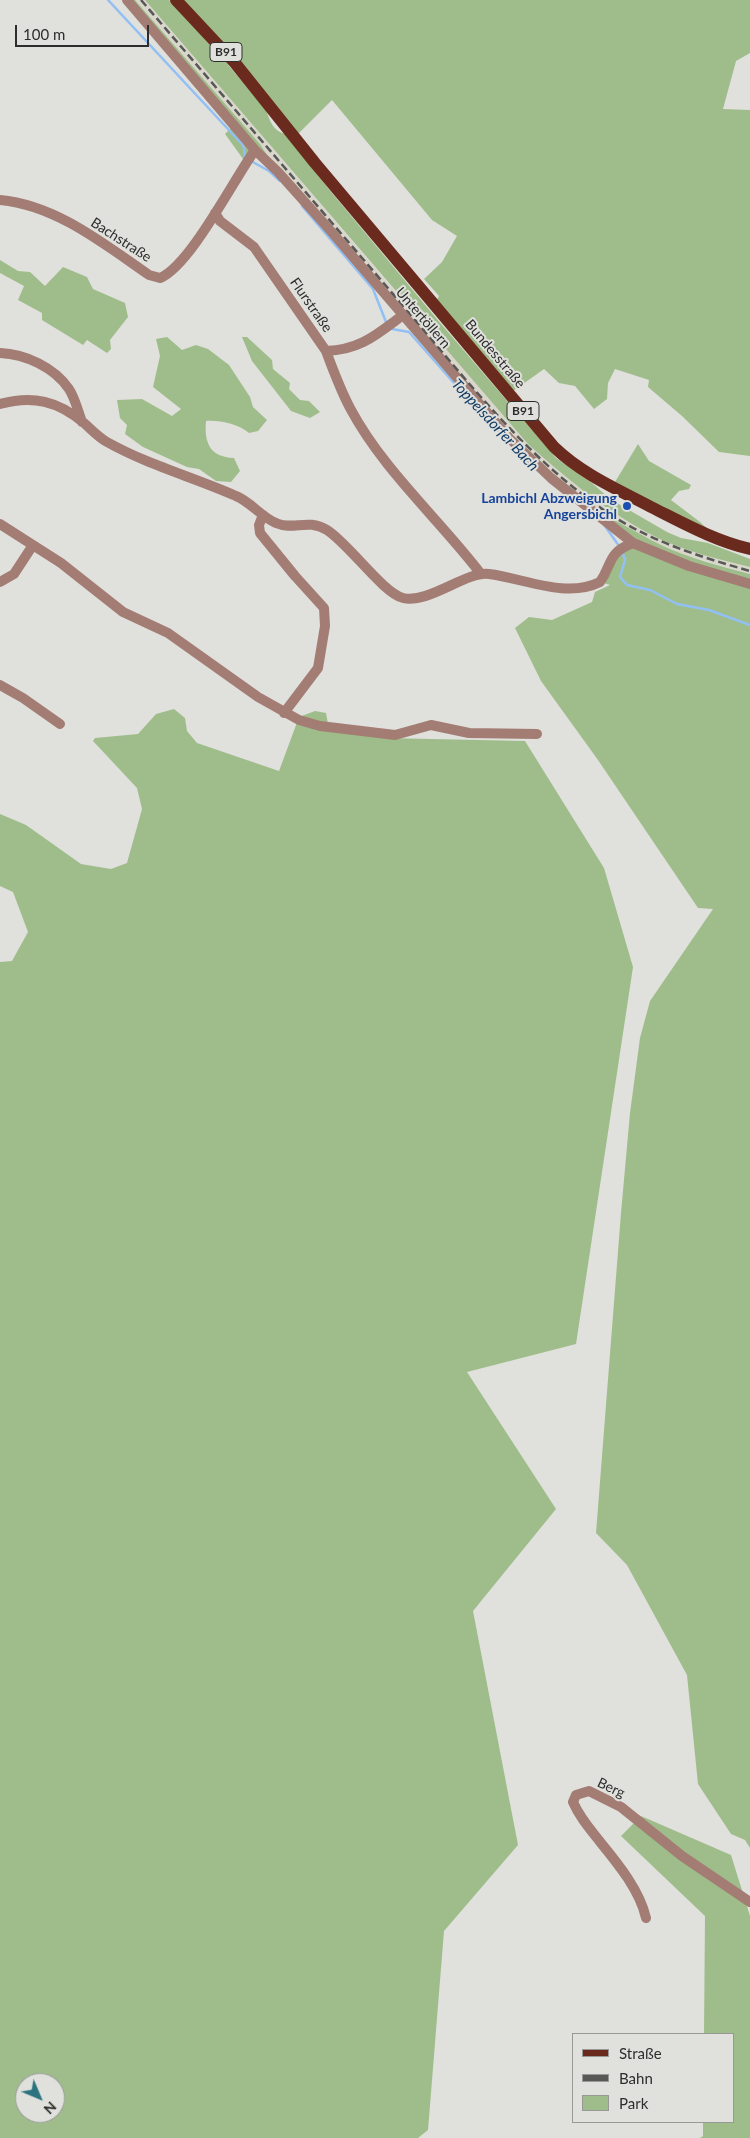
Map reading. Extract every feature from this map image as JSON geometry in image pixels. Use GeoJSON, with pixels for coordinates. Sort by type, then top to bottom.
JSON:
{"type":"FeatureCollection","features":[{"type":"Feature","properties":{"kind":"main road","name":"Bundesstraße"},"geometry":{"type":"LineString","coordinates":[[176,0],[235,62],[271,109],[535,426],[562,454],[594,478],[664,514],[718,539],[750,549]]}},
{"type":"Feature","properties":{"kind":"street","name":"Untertöllern"},"geometry":{"type":"LineString","coordinates":[[127,0],[509,438],[532,461],[564,489],[633,543],[690,566],[750,584]]}},
{"type":"Feature","properties":{"kind":"street","name":"Bachstraße"},"geometry":{"type":"LineString","coordinates":[[0,200],[10,201],[62,218],[149,275],[160,278],[171,272],[194,246],[256,150]]}},
{"type":"Feature","properties":{"kind":"street","name":"Flurstraße"},"geometry":{"type":"LineString","coordinates":[[215,212],[220,221],[254,248],[326,351],[350,349],[360,345],[402,315]]}},
{"type":"Feature","properties":{"kind":"street"},"geometry":{"type":"LineString","coordinates":[[326,351],[350,409],[368,437],[408,489],[481,574]]}},
{"type":"Feature","properties":{"kind":"street"},"geometry":{"type":"LineString","coordinates":[[0,353],[30,359],[54,375],[70,390],[82,422]]}},
{"type":"Feature","properties":{"kind":"street"},"geometry":{"type":"LineString","coordinates":[[0,404],[26,399],[39,400],[60,407],[108,442],[195,481],[236,496],[282,526],[306,523],[326,530],[364,563],[390,591],[401,597],[420,597],[481,574],[544,585],[586,587],[600,582],[614,555],[619,550],[633,543]]}},
{"type":"Feature","properties":{"kind":"street"},"geometry":{"type":"LineString","coordinates":[[263,515],[259,525],[260,532],[295,576],[322,603],[326,616],[321,659],[318,668],[284,713]]}},
{"type":"Feature","properties":{"kind":"street"},"geometry":{"type":"LineString","coordinates":[[0,524],[61,563],[123,612],[168,633],[258,697],[299,720],[320,726],[395,735],[431,725],[469,733],[537,734]]}},
{"type":"Feature","properties":{"kind":"street"},"geometry":{"type":"LineString","coordinates":[[0,582],[14,574],[33,545]]}},
{"type":"Feature","properties":{"kind":"street"},"geometry":{"type":"LineString","coordinates":[[0,685],[23,698],[60,724]]}},
{"type":"Feature","properties":{"kind":"street","name":"Berg"},"geometry":{"type":"LineString","coordinates":[[646,1918],[642,1902],[619,1866],[583,1822],[576,1810],[573,1802],[576,1795],[588,1791],[620,1807],[682,1856],[750,1902]]}},
{"type":"Feature","properties":{"kind":"shaded area"},"geometry":{"type":"Polygon","coordinates":[[[135,0],[145,0],[408,306],[558,471],[605,507],[663,540],[750,567],[750,574],[682,554],[661,545],[595,512],[551,478],[278,172],[260,144],[135,0]]]}},
{"type":"Feature","properties":{"kind":"green space"},"geometry":{"type":"Polygon","coordinates":[[[127,0],[135,0],[260,144],[278,172],[256,150],[246,163],[225,134],[234,125],[127,0]]]}},
{"type":"Feature","properties":{"kind":"green space"},"geometry":{"type":"Polygon","coordinates":[[[145,0],[169,0],[203,35],[266,110],[275,128],[285,134],[436,318],[556,458],[592,483],[610,499],[667,532],[681,538],[708,543],[750,559],[750,567],[683,548],[644,531],[592,497],[528,444],[145,0]]]}},
{"type":"Feature","properties":{"kind":"green space"},"geometry":{"type":"Polygon","coordinates":[[[176,0],[750,0],[750,53],[736,61],[723,109],[750,110],[750,456],[719,452],[682,416],[648,387],[649,380],[615,369],[608,383],[607,399],[594,409],[575,386],[559,383],[544,369],[509,394],[434,305],[439,296],[424,279],[442,262],[457,236],[432,220],[332,100],[294,138],[176,0]]]}},
{"type":"Feature","properties":{"kind":"green space"},"geometry":{"type":"Polygon","coordinates":[[[0,260],[18,271],[30,272],[45,286],[63,267],[87,277],[93,289],[125,303],[128,317],[110,340],[111,349],[107,353],[87,340],[83,345],[42,320],[42,313],[18,300],[24,286],[0,273],[0,260]]]}},
{"type":"Feature","properties":{"kind":"green space"},"geometry":{"type":"Polygon","coordinates":[[[167,337],[182,350],[196,345],[208,349],[229,365],[250,397],[253,407],[267,420],[258,431],[249,433],[229,423],[206,421],[206,436],[210,447],[219,455],[234,458],[240,471],[231,482],[216,481],[199,469],[187,467],[143,447],[125,434],[127,425],[120,418],[117,400],[142,399],[172,416],[181,409],[153,387],[160,356],[156,339],[167,337]]]}},
{"type":"Feature","properties":{"kind":"green space"},"geometry":{"type":"Polygon","coordinates":[[[242,337],[247,337],[272,360],[273,369],[290,383],[289,389],[300,400],[309,401],[320,412],[310,418],[291,411],[252,361],[242,337]]]}},
{"type":"Feature","properties":{"kind":"green space"},"geometry":{"type":"Polygon","coordinates":[[[638,444],[649,461],[691,485],[689,489],[679,491],[671,500],[700,522],[718,539],[612,487],[638,444]]]}},
{"type":"Feature","properties":{"kind":"green space"},"geometry":{"type":"Polygon","coordinates":[[[595,512],[672,550],[750,574],[750,1848],[745,1840],[731,1834],[698,1784],[687,1675],[627,1565],[596,1533],[621,1213],[630,1113],[640,1038],[650,1001],[713,909],[698,908],[598,760],[541,681],[515,628],[529,617],[552,620],[592,602],[595,592],[610,585],[600,582],[607,567],[633,543],[595,512]]]}},
{"type":"Feature","properties":{"kind":"green space"},"geometry":{"type":"Polygon","coordinates":[[[174,709],[185,718],[187,731],[197,743],[279,771],[299,717],[315,711],[326,713],[328,724],[385,738],[525,741],[604,868],[633,967],[576,1344],[467,1372],[556,1509],[473,1611],[518,1845],[444,1931],[428,2130],[418,2138],[0,2138],[0,962],[12,961],[28,932],[13,892],[0,886],[0,814],[26,825],[81,864],[111,869],[127,863],[142,809],[137,788],[93,741],[95,738],[138,734],[156,714],[174,709]]]}},
{"type":"Feature","properties":{"kind":"green space"},"geometry":{"type":"Polygon","coordinates":[[[641,1816],[731,1855],[750,1916],[750,2138],[700,2138],[703,2136],[703,2123],[735,2123],[735,2033],[704,2033],[705,1916],[621,1836],[641,1816]]]}},
{"type":"Feature","properties":{"kind":"waterway"},"geometry":{"type":"LineString","coordinates":[[108,0],[240,142]]}},
{"type":"Feature","properties":{"kind":"waterway"},"geometry":{"type":"LineString","coordinates":[[240,140],[244,148],[245,157]]}},
{"type":"Feature","properties":{"kind":"waterway","name":"Toppelsdorfer Bach"},"geometry":{"type":"LineString","coordinates":[[251,161],[269,171],[280,181]]}},
{"type":"Feature","properties":{"kind":"waterway","name":"Toppelsdorfer Bach"},"geometry":{"type":"LineString","coordinates":[[302,206],[373,289],[386,322]]}},
{"type":"Feature","properties":{"kind":"waterway","name":"Toppelsdorfer Bach"},"geometry":{"type":"LineString","coordinates":[[392,329],[409,332],[484,417]]}},
{"type":"Feature","properties":{"kind":"waterway","name":"Toppelsdorfer Bach"},"geometry":{"type":"LineString","coordinates":[[605,526],[619,546]]}},
{"type":"Feature","properties":{"kind":"waterway","name":"Toppelsdorfer Bach"},"geometry":{"type":"LineString","coordinates":[[623,554],[625,560],[620,577],[627,585],[650,590],[677,604],[709,610],[750,625]]}},
{"type":"Feature","properties":{"kind":"railway"},"geometry":{"type":"LineString","coordinates":[[141,0],[469,383],[517,436],[543,461],[598,506],[633,528],[690,553],[750,571]]}},
{"type":"Feature","properties":{"kind":"place","name":"Lambichl Abzweigung Angersbichl"},"geometry":{"type":"Point","coordinates":[627,506]}}]}
